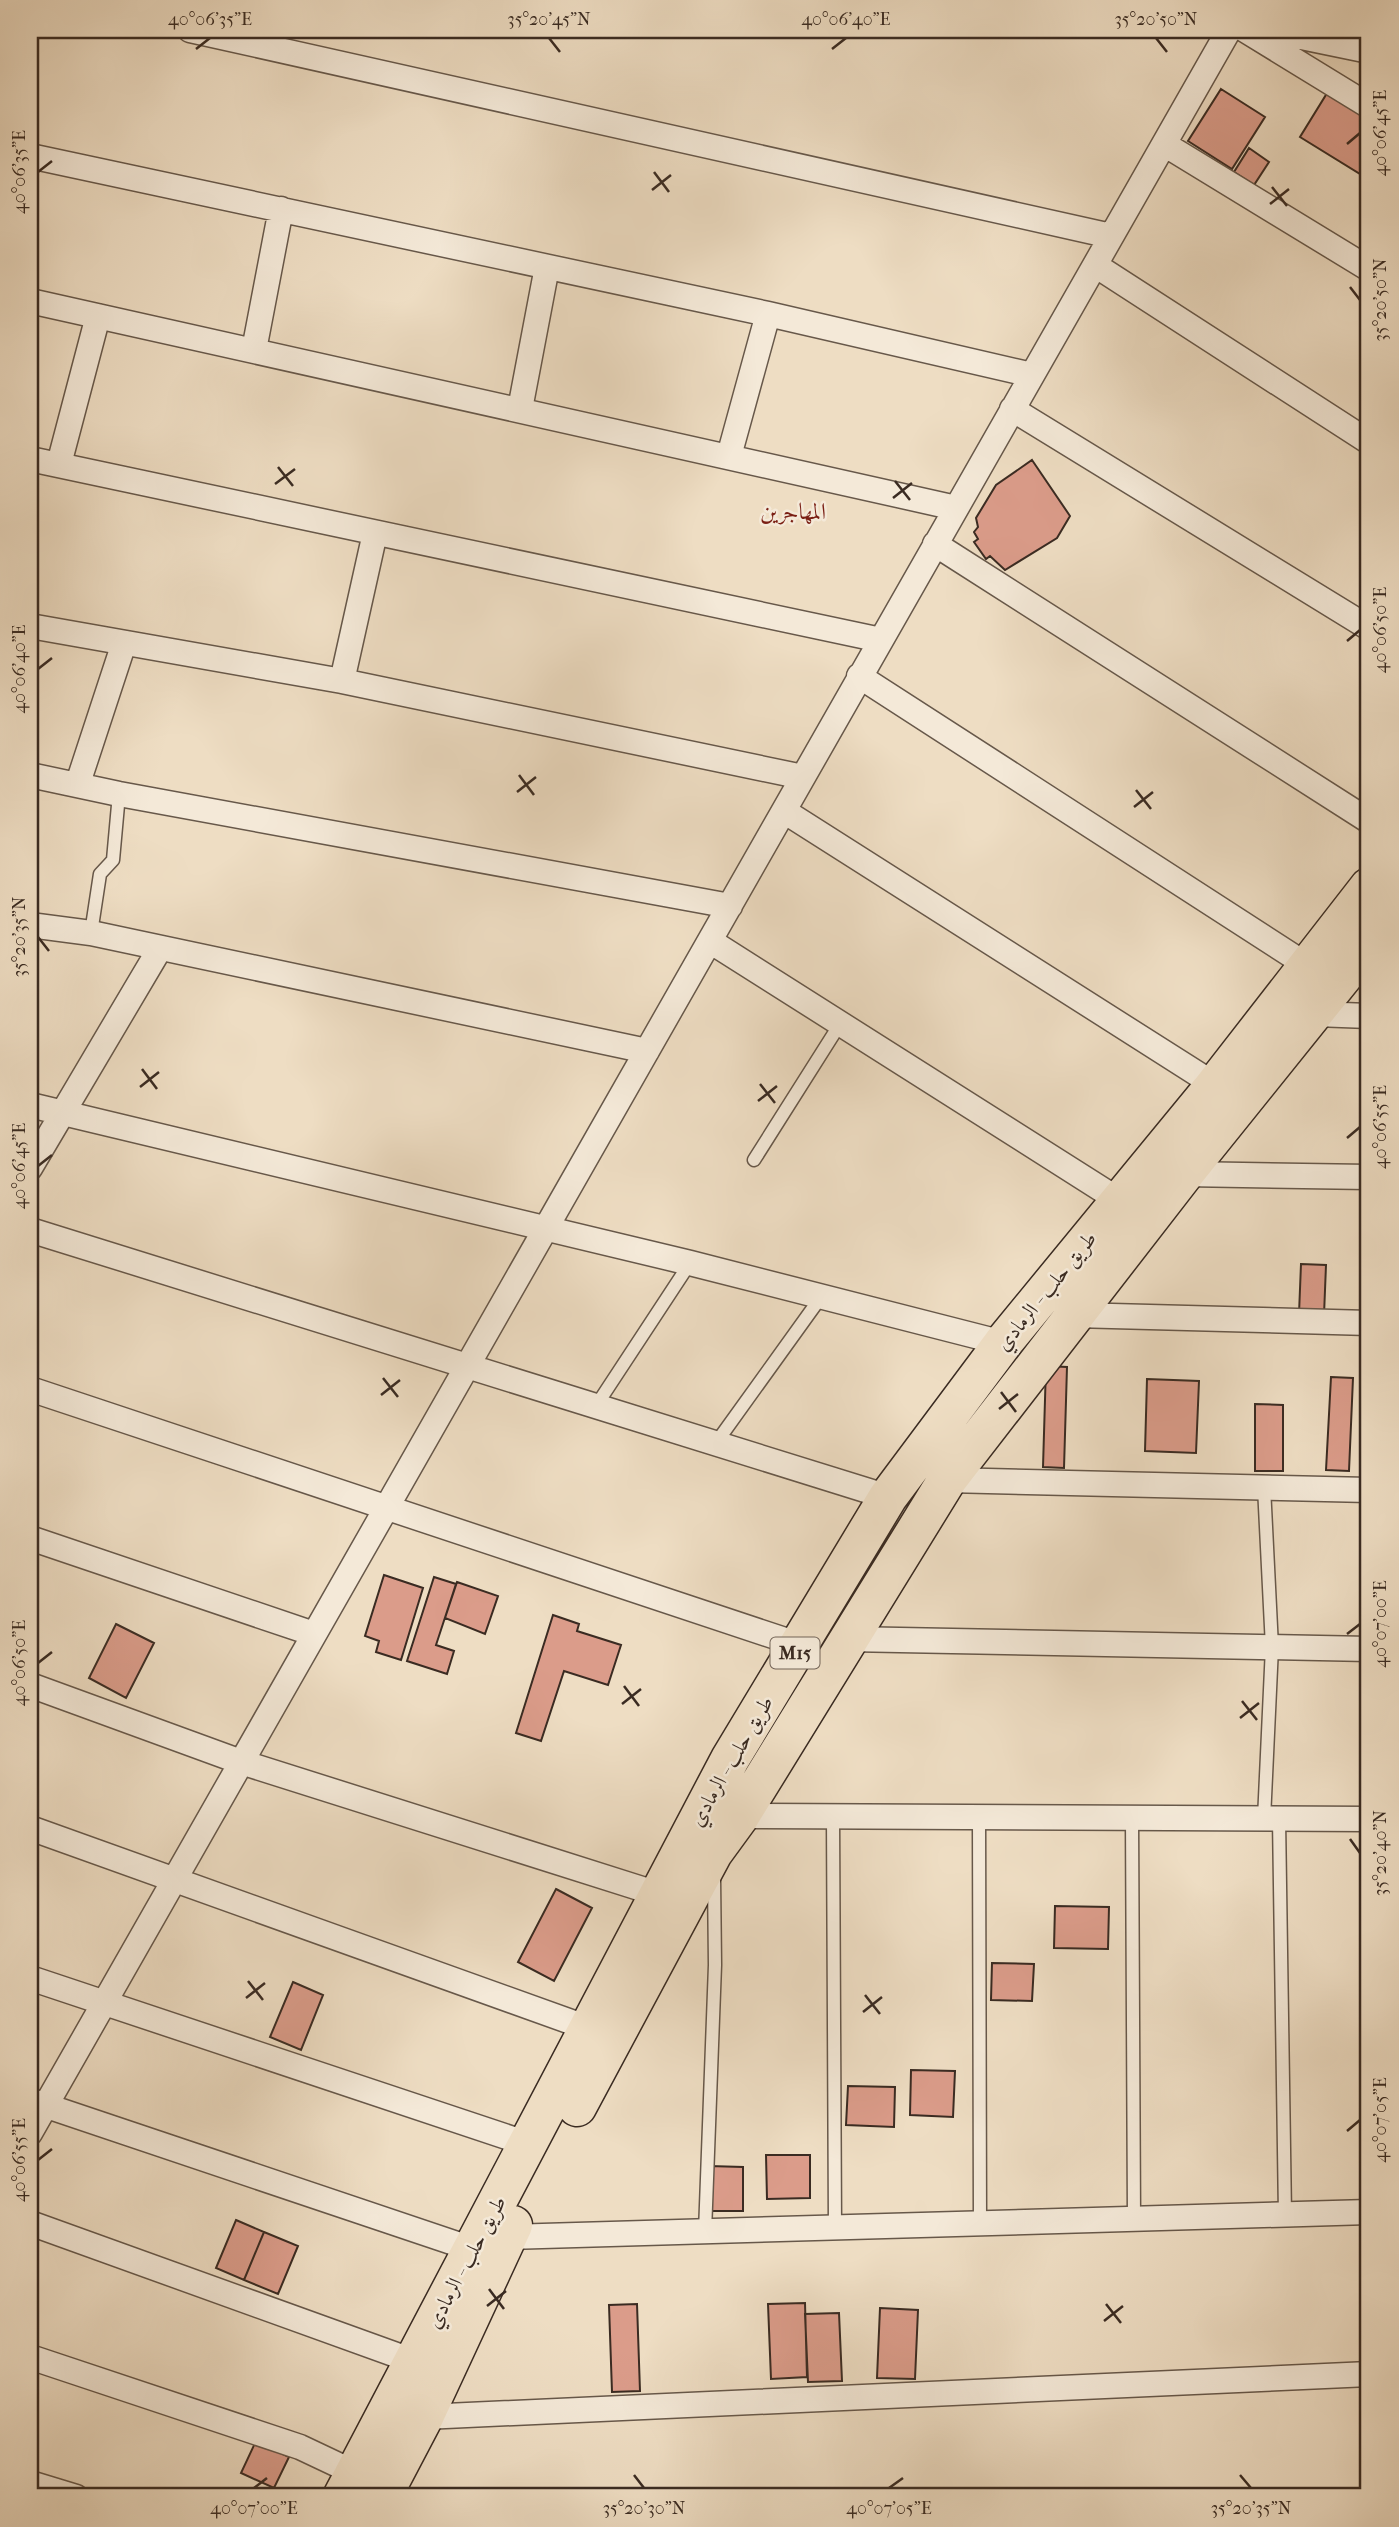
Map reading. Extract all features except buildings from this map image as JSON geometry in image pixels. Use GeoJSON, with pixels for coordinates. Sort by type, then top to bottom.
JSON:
{"type":"FeatureCollection","features":[{"type":"Feature","properties":{"kind":"highway","name":"طريق حلب - الرمادي"},"geometry":{"type":"LineString","coordinates":[[360,2489],[424,2417],[528,2144],[730,1759],[888,1497],[1003,1343],[1215,1085],[1369,887]]}},
{"type":"Feature","properties":{"kind":"highway","name":"طريق حلب - الرمادي"},"geometry":{"type":"LineString","coordinates":[[360,2489],[413,2361],[490,2243],[713,1853],[740,1815],[947,1480],[1184,1174],[1369,944]]}},
{"type":"Feature","properties":{"kind":"street"},"geometry":{"type":"LineString","coordinates":[[190,30],[1111,236]]}},
{"type":"Feature","properties":{"kind":"street"},"geometry":{"type":"LineString","coordinates":[[30,2133],[38,2103],[104,2003],[176,1878],[1229,30]]}},
{"type":"Feature","properties":{"kind":"street"},"geometry":{"type":"LineString","coordinates":[[1245,30],[1369,106]]}},
{"type":"Feature","properties":{"kind":"street"},"geometry":{"type":"LineString","coordinates":[[1267,30],[1369,51]]}},
{"type":"Feature","properties":{"kind":"street"},"geometry":{"type":"LineString","coordinates":[[1164,144],[1369,269]]}},
{"type":"Feature","properties":{"kind":"street"},"geometry":{"type":"LineString","coordinates":[[30,156],[768,314],[1032,375]]}},
{"type":"Feature","properties":{"kind":"street"},"geometry":{"type":"LineString","coordinates":[[254,350],[281,209]]}},
{"type":"Feature","properties":{"kind":"street"},"geometry":{"type":"LineString","coordinates":[[1095,265],[1369,442]]}},
{"type":"Feature","properties":{"kind":"street"},"geometry":{"type":"LineString","coordinates":[[520,409],[547,267]]}},
{"type":"Feature","properties":{"kind":"street"},"geometry":{"type":"LineString","coordinates":[[30,301],[956,508]]}},
{"type":"Feature","properties":{"kind":"street"},"geometry":{"type":"LineString","coordinates":[[729,456],[768,314]]}},
{"type":"Feature","properties":{"kind":"street"},"geometry":{"type":"LineString","coordinates":[[60,464],[98,316]]}},
{"type":"Feature","properties":{"kind":"street"},"geometry":{"type":"LineString","coordinates":[[1012,409],[1369,628]]}},
{"type":"Feature","properties":{"kind":"street"},"geometry":{"type":"LineString","coordinates":[[30,459],[881,640]]}},
{"type":"Feature","properties":{"kind":"street"},"geometry":{"type":"LineString","coordinates":[[342,681],[375,533]]}},
{"type":"Feature","properties":{"kind":"street"},"geometry":{"type":"LineString","coordinates":[[935,544],[1369,821]]}},
{"type":"Feature","properties":{"kind":"street"},"geometry":{"type":"LineString","coordinates":[[30,626],[342,681],[803,777]]}},
{"type":"Feature","properties":{"kind":"street"},"geometry":{"type":"LineString","coordinates":[[78,783],[124,643]]}},
{"type":"Feature","properties":{"kind":"street"},"geometry":{"type":"LineString","coordinates":[[859,676],[1308,966]]}},
{"type":"Feature","properties":{"kind":"street"},"geometry":{"type":"LineString","coordinates":[[30,775],[78,783],[119,794],[730,905]]}},
{"type":"Feature","properties":{"kind":"street"},"geometry":{"type":"LineString","coordinates":[[784,811],[1215,1085]]}},
{"type":"Feature","properties":{"kind":"street"},"geometry":{"type":"LineString","coordinates":[[30,925],[91,933],[159,950],[647,1051]]}},
{"type":"Feature","properties":{"kind":"street"},"geometry":{"type":"LineString","coordinates":[[710,941],[1120,1201]]}},
{"type":"Feature","properties":{"kind":"street"},"geometry":{"type":"LineString","coordinates":[[30,1168],[159,950]]}},
{"type":"Feature","properties":{"kind":"street"},"geometry":{"type":"LineString","coordinates":[[1315,1014],[1369,1016]]}},
{"type":"Feature","properties":{"kind":"street"},"geometry":{"type":"LineString","coordinates":[[30,1105],[690,1263],[1003,1343]]}},
{"type":"Feature","properties":{"kind":"street"},"geometry":{"type":"LineString","coordinates":[[1184,1174],[1369,1177]]}},
{"type":"Feature","properties":{"kind":"street"},"geometry":{"type":"LineString","coordinates":[[30,1230],[466,1368],[888,1497]]}},
{"type":"Feature","properties":{"kind":"street"},"geometry":{"type":"LineString","coordinates":[[1074,1315],[1369,1323]]}},
{"type":"Feature","properties":{"kind":"street"},"geometry":{"type":"LineString","coordinates":[[30,1390],[800,1645]]}},
{"type":"Feature","properties":{"kind":"street"},"geometry":{"type":"LineString","coordinates":[[947,1480],[1369,1490]]}},
{"type":"Feature","properties":{"kind":"street"},"geometry":{"type":"LineString","coordinates":[[30,1538],[314,1634]]}},
{"type":"Feature","properties":{"kind":"street"},"geometry":{"type":"LineString","coordinates":[[847,1639],[1369,1649]]}},
{"type":"Feature","properties":{"kind":"street"},"geometry":{"type":"LineString","coordinates":[[30,1685],[241,1762],[658,1894]]}},
{"type":"Feature","properties":{"kind":"street"},"geometry":{"type":"LineString","coordinates":[[740,1815],[1369,1819]]}},
{"type":"Feature","properties":{"kind":"street"},"geometry":{"type":"LineString","coordinates":[[30,1828],[176,1878],[588,2028]]}},
{"type":"Feature","properties":{"kind":"street"},"geometry":{"type":"LineString","coordinates":[[30,1978],[528,2144]]}},
{"type":"Feature","properties":{"kind":"street"},"geometry":{"type":"LineString","coordinates":[[38,2103],[490,2243],[705,2232],[1369,2212]]}},
{"type":"Feature","properties":{"kind":"street"},"geometry":{"type":"LineString","coordinates":[[30,2223],[413,2361]]}},
{"type":"Feature","properties":{"kind":"street"},"geometry":{"type":"LineString","coordinates":[[30,2357],[300,2447],[360,2489]]}},
{"type":"Feature","properties":{"kind":"street"},"geometry":{"type":"LineString","coordinates":[[424,2417],[1369,2374]]}},
{"type":"Feature","properties":{"kind":"street"},"geometry":{"type":"LineString","coordinates":[[30,2483],[76,2497]]}},
{"type":"Feature","properties":{"kind":"lane"},"geometry":{"type":"LineString","coordinates":[[91,933],[100,874],[113,860],[119,794]]}},
{"type":"Feature","properties":{"kind":"lane"},"geometry":{"type":"LineString","coordinates":[[754,1160],[840,1024]]}},
{"type":"Feature","properties":{"kind":"lane"},"geometry":{"type":"LineString","coordinates":[[596,1406],[690,1263]]}},
{"type":"Feature","properties":{"kind":"lane"},"geometry":{"type":"LineString","coordinates":[[716,1443],[821,1297]]}},
{"type":"Feature","properties":{"kind":"lane"},"geometry":{"type":"LineString","coordinates":[[1264,1487],[1272,1647],[1271,1819],[1285,2215]]}},
{"type":"Feature","properties":{"kind":"lane"},"geometry":{"type":"LineString","coordinates":[[833,1816],[835,2228]]}},
{"type":"Feature","properties":{"kind":"lane"},"geometry":{"type":"LineString","coordinates":[[979,1817],[980,2224]]}},
{"type":"Feature","properties":{"kind":"lane"},"geometry":{"type":"LineString","coordinates":[[1132,1818],[1134,2219]]}},
{"type":"Feature","properties":{"kind":"lane"},"geometry":{"type":"LineString","coordinates":[[705,2232],[715,1965],[713,1853]]}},
{"type":"Feature","properties":{"kind":"district","name":"المهاجرين"},"geometry":{"type":"Point","coordinates":[793,511]}}]}
